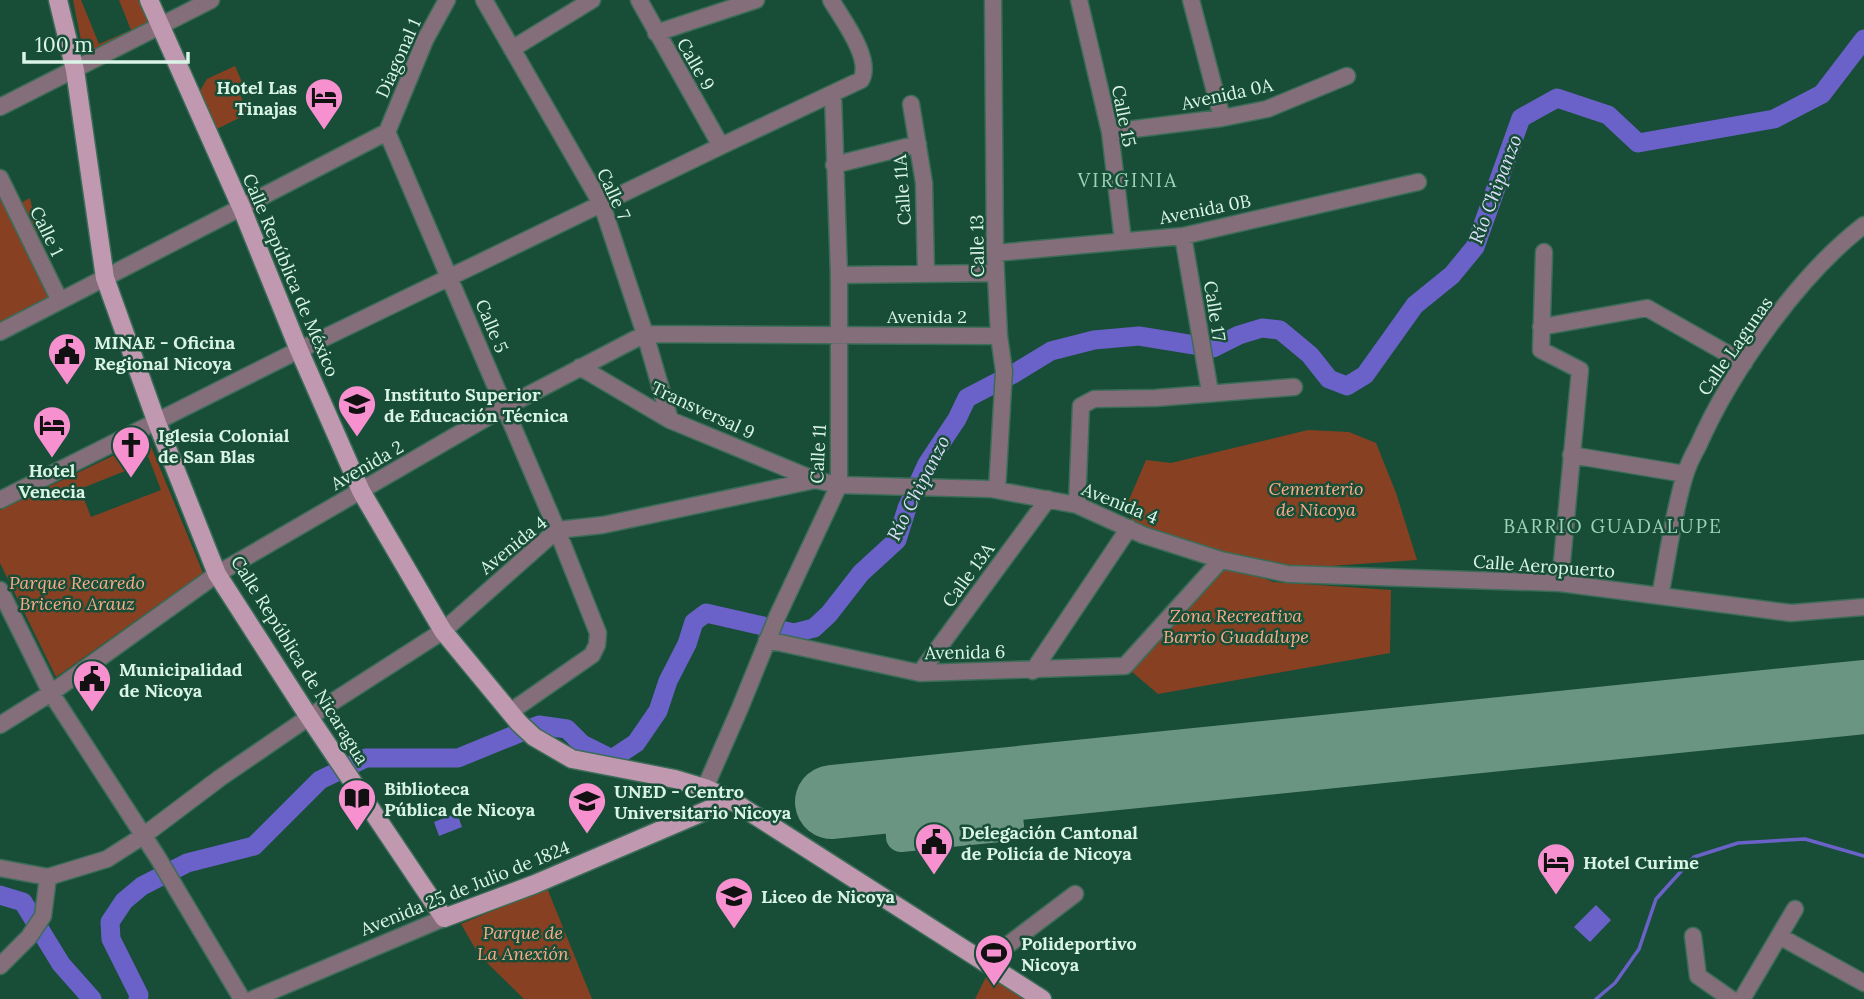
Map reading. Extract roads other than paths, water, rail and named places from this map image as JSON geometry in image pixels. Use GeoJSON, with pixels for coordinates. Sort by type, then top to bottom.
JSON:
{"type":"FeatureCollection","features":[{"type":"Feature","properties":{"kind":"main road","name":"Calle República de Nicaragua"},"geometry":{"type":"LineString","coordinates":[[58,0],[75,71],[105,278],[157,423],[217,574],[444,918]]}},
{"type":"Feature","properties":{"kind":"main road","name":"Calle República de México"},"geometry":{"type":"LineString","coordinates":[[149,0],[242,209],[299,351],[361,491],[443,631],[514,717],[534,737],[572,759],[675,779],[705,788],[731,800],[1042,999]]}},
{"type":"Feature","properties":{"kind":"main road","name":"Avenida 25 de Julio de 1824"},"geometry":{"type":"LineString","coordinates":[[444,918],[535,884],[731,800]]}},
{"type":"Feature","properties":{"kind":"street"},"geometry":{"type":"LineString","coordinates":[[0,107],[211,0]]}},
{"type":"Feature","properties":{"kind":"street","name":"Diagonal 1"},"geometry":{"type":"LineString","coordinates":[[387,132],[425,40],[447,0]]}},
{"type":"Feature","properties":{"kind":"street","name":"Calle 7"},"geometry":{"type":"LineString","coordinates":[[484,0],[601,205],[645,334],[670,420]]}},
{"type":"Feature","properties":{"kind":"street"},"geometry":{"type":"LineString","coordinates":[[512,49],[592,0]]}},
{"type":"Feature","properties":{"kind":"street","name":"Calle 9"},"geometry":{"type":"LineString","coordinates":[[639,0],[721,146]]}},
{"type":"Feature","properties":{"kind":"street"},"geometry":{"type":"LineString","coordinates":[[656,33],[756,0]]}},
{"type":"Feature","properties":{"kind":"street"},"geometry":{"type":"LineString","coordinates":[[0,500],[299,351],[861,80],[865,73],[863,60],[831,0]]}},
{"type":"Feature","properties":{"kind":"street","name":"Calle 13"},"geometry":{"type":"LineString","coordinates":[[993,0],[995,253],[1003,371],[997,490]]}},
{"type":"Feature","properties":{"kind":"street","name":"Calle 15"},"geometry":{"type":"LineString","coordinates":[[1079,0],[1110,132],[1123,241]]}},
{"type":"Feature","properties":{"kind":"street"},"geometry":{"type":"LineString","coordinates":[[1191,0],[1222,118]]}},
{"type":"Feature","properties":{"kind":"street","name":"Avenida 0A"},"geometry":{"type":"LineString","coordinates":[[1110,132],[1222,118],[1267,109],[1348,76]]}},
{"type":"Feature","properties":{"kind":"street","name":"Calle 11"},"geometry":{"type":"LineString","coordinates":[[705,788],[768,637],[839,485],[840,335],[833,94]]}},
{"type":"Feature","properties":{"kind":"street","name":"Calle 11A"},"geometry":{"type":"LineString","coordinates":[[911,104],[924,183],[926,274]]}},
{"type":"Feature","properties":{"kind":"street"},"geometry":{"type":"LineString","coordinates":[[0,332],[387,132]]}},
{"type":"Feature","properties":{"kind":"street","name":"Calle 5"},"geometry":{"type":"LineString","coordinates":[[387,132],[592,613],[598,633],[597,645],[592,655],[514,717]]}},
{"type":"Feature","properties":{"kind":"street"},"geometry":{"type":"LineString","coordinates":[[834,164],[918,144]]}},
{"type":"Feature","properties":{"kind":"street","name":"Calle 1"},"geometry":{"type":"LineString","coordinates":[[0,178],[60,301]]}},
{"type":"Feature","properties":{"kind":"street","name":"Avenida 0B"},"geometry":{"type":"LineString","coordinates":[[995,253],[1183,236],[1418,182]]}},
{"type":"Feature","properties":{"kind":"street","name":"Calle Lagunas"},"geometry":{"type":"LineString","coordinates":[[1660,596],[1685,474],[1714,407],[1811,275],[1840,244],[1864,225]]}},
{"type":"Feature","properties":{"kind":"street","name":"Calle 17"},"geometry":{"type":"LineString","coordinates":[[1183,236],[1210,392]]}},
{"type":"Feature","properties":{"kind":"street"},"geometry":{"type":"LineString","coordinates":[[1544,251],[1541,350],[1580,370],[1560,583]]}},
{"type":"Feature","properties":{"kind":"street"},"geometry":{"type":"LineString","coordinates":[[839,275],[996,273]]}},
{"type":"Feature","properties":{"kind":"street"},"geometry":{"type":"LineString","coordinates":[[1541,327],[1647,308],[1744,363]]}},
{"type":"Feature","properties":{"kind":"street","name":"Avenida 2"},"geometry":{"type":"LineString","coordinates":[[0,725],[51,693],[217,574],[505,407],[645,334],[999,335]]}},
{"type":"Feature","properties":{"kind":"street","name":"Transversal 9"},"geometry":{"type":"LineString","coordinates":[[580,366],[670,420],[815,480]]}},
{"type":"Feature","properties":{"kind":"street"},"geometry":{"type":"LineString","coordinates":[[1077,505],[1081,406],[1094,399],[1155,398],[1294,387]]}},
{"type":"Feature","properties":{"kind":"street"},"geometry":{"type":"LineString","coordinates":[[1571,455],[1685,474]]}},
{"type":"Feature","properties":{"kind":"street","name":"Avenida 4"},"geometry":{"type":"LineString","coordinates":[[48,877],[107,859],[144,836],[220,778],[443,631],[557,530],[603,525],[815,480],[839,485],[997,490],[1048,499],[1077,505],[1129,528],[1222,560]]}},
{"type":"Feature","properties":{"kind":"street","name":"Calle 13A"},"geometry":{"type":"LineString","coordinates":[[920,673],[1048,499]]}},
{"type":"Feature","properties":{"kind":"street"},"geometry":{"type":"LineString","coordinates":[[1033,671],[1129,528]]}},
{"type":"Feature","properties":{"kind":"street","name":"Calle Aeropuerto"},"geometry":{"type":"LineString","coordinates":[[1222,560],[1288,574],[1560,583],[1791,613],[1864,607]]}},
{"type":"Feature","properties":{"kind":"street","name":"Avenida 6"},"geometry":{"type":"LineString","coordinates":[[768,637],[920,673],[1125,666],[1222,560]]}},
{"type":"Feature","properties":{"kind":"street"},"geometry":{"type":"LineString","coordinates":[[0,590],[51,693],[158,858],[242,999]]}},
{"type":"Feature","properties":{"kind":"street"},"geometry":{"type":"LineString","coordinates":[[0,867],[48,877],[43,916],[29,937],[0,966]]}},
{"type":"Feature","properties":{"kind":"street"},"geometry":{"type":"LineString","coordinates":[[984,963],[1075,894]]}},
{"type":"Feature","properties":{"kind":"street"},"geometry":{"type":"LineString","coordinates":[[1742,999],[1795,909]]}},
{"type":"Feature","properties":{"kind":"street","name":"Avenida 25 de Julio de 1824"},"geometry":{"type":"LineString","coordinates":[[253,999],[444,918]]}},
{"type":"Feature","properties":{"kind":"street"},"geometry":{"type":"LineString","coordinates":[[1693,936],[1698,976],[1731,999]]}},
{"type":"Feature","properties":{"kind":"street"},"geometry":{"type":"LineString","coordinates":[[1779,936],[1864,983]]}},
{"type":"Feature","properties":{"kind":"waterway","name":"Río Chipanzo"},"geometry":{"type":"LineString","coordinates":[[138,999],[139,995],[111,939],[110,922],[124,901],[142,886],[187,863],[254,846],[320,780],[366,758],[458,758],[539,725],[567,729],[582,744],[612,759],[636,743],[658,711],[694,622],[706,613],[794,633],[814,628],[829,614],[861,573],[897,540],[907,508],[927,464],[957,419],[967,398],[1051,351],[1094,340],[1139,336],[1213,348],[1239,335],[1262,328],[1280,330],[1310,355],[1329,379],[1347,386],[1365,375],[1415,305],[1452,275],[1475,247],[1521,118],[1557,98],[1608,115],[1638,143],[1774,119],[1822,94],[1864,39]]}},
{"type":"Feature","properties":{"kind":"waterway"},"geometry":{"type":"LineString","coordinates":[[1596,999],[1615,983],[1639,949],[1656,899],[1694,857],[1738,843],[1805,839],[1864,856]]}},
{"type":"Feature","properties":{"kind":"waterway","name":"Río Chipanzo"},"geometry":{"type":"LineString","coordinates":[[0,895],[23,902],[61,964],[92,999]]}},
{"type":"Feature","properties":{"kind":"place","name":"Hotel Las Tinajas"},"geometry":{"type":"Point","coordinates":[324,131]}},
{"type":"Feature","properties":{"kind":"place","name":"MINAE - Oficina Regional Nicoya"},"geometry":{"type":"Point","coordinates":[67,386]}},
{"type":"Feature","properties":{"kind":"place","name":"Instituto Superior de Educación Técnica"},"geometry":{"type":"Point","coordinates":[357,438]}},
{"type":"Feature","properties":{"kind":"place","name":"Hotel Venecia"},"geometry":{"type":"Point","coordinates":[52,459]}},
{"type":"Feature","properties":{"kind":"place","name":"Iglesia Colonial de San Blas"},"geometry":{"type":"Point","coordinates":[131,479]}},
{"type":"Feature","properties":{"kind":"place","name":"Municipalidad de Nicoya"},"geometry":{"type":"Point","coordinates":[92,713]}},
{"type":"Feature","properties":{"kind":"place","name":"Biblioteca Pública de Nicoya"},"geometry":{"type":"Point","coordinates":[357,832]}},
{"type":"Feature","properties":{"kind":"place","name":"UNED - Centro Universitario Nicoya"},"geometry":{"type":"Point","coordinates":[587,835]}},
{"type":"Feature","properties":{"kind":"place","name":"Delegación Cantonal de Policía de Nicoya"},"geometry":{"type":"Point","coordinates":[934,876]}},
{"type":"Feature","properties":{"kind":"place","name":"Hotel Curime"},"geometry":{"type":"Point","coordinates":[1556,896]}},
{"type":"Feature","properties":{"kind":"place","name":"Liceo de Nicoya"},"geometry":{"type":"Point","coordinates":[734,930]}},
{"type":"Feature","properties":{"kind":"place","name":"Polideportivo Nicoya"},"geometry":{"type":"Point","coordinates":[994,987]}},
{"type":"Feature","properties":{"kind":"district","name":"VIRGINIA"},"geometry":{"type":"Point","coordinates":[1128,180]}},
{"type":"Feature","properties":{"kind":"district","name":"BARRIO GUADALUPE"},"geometry":{"type":"Point","coordinates":[1613,526]}},
{"type":"Feature","properties":{"kind":"park label","name":"Cementerio de Nicoya"},"geometry":{"type":"Point","coordinates":[1316,498]}},
{"type":"Feature","properties":{"kind":"park label","name":"Parque Recaredo Briceño Arauz"},"geometry":{"type":"Point","coordinates":[77,592]}},
{"type":"Feature","properties":{"kind":"park label","name":"Zona Recreativa Barrio Guadalupe"},"geometry":{"type":"Point","coordinates":[1236,625]}},
{"type":"Feature","properties":{"kind":"park label","name":"Parque de La Anexión"},"geometry":{"type":"Point","coordinates":[523,942]}}]}
